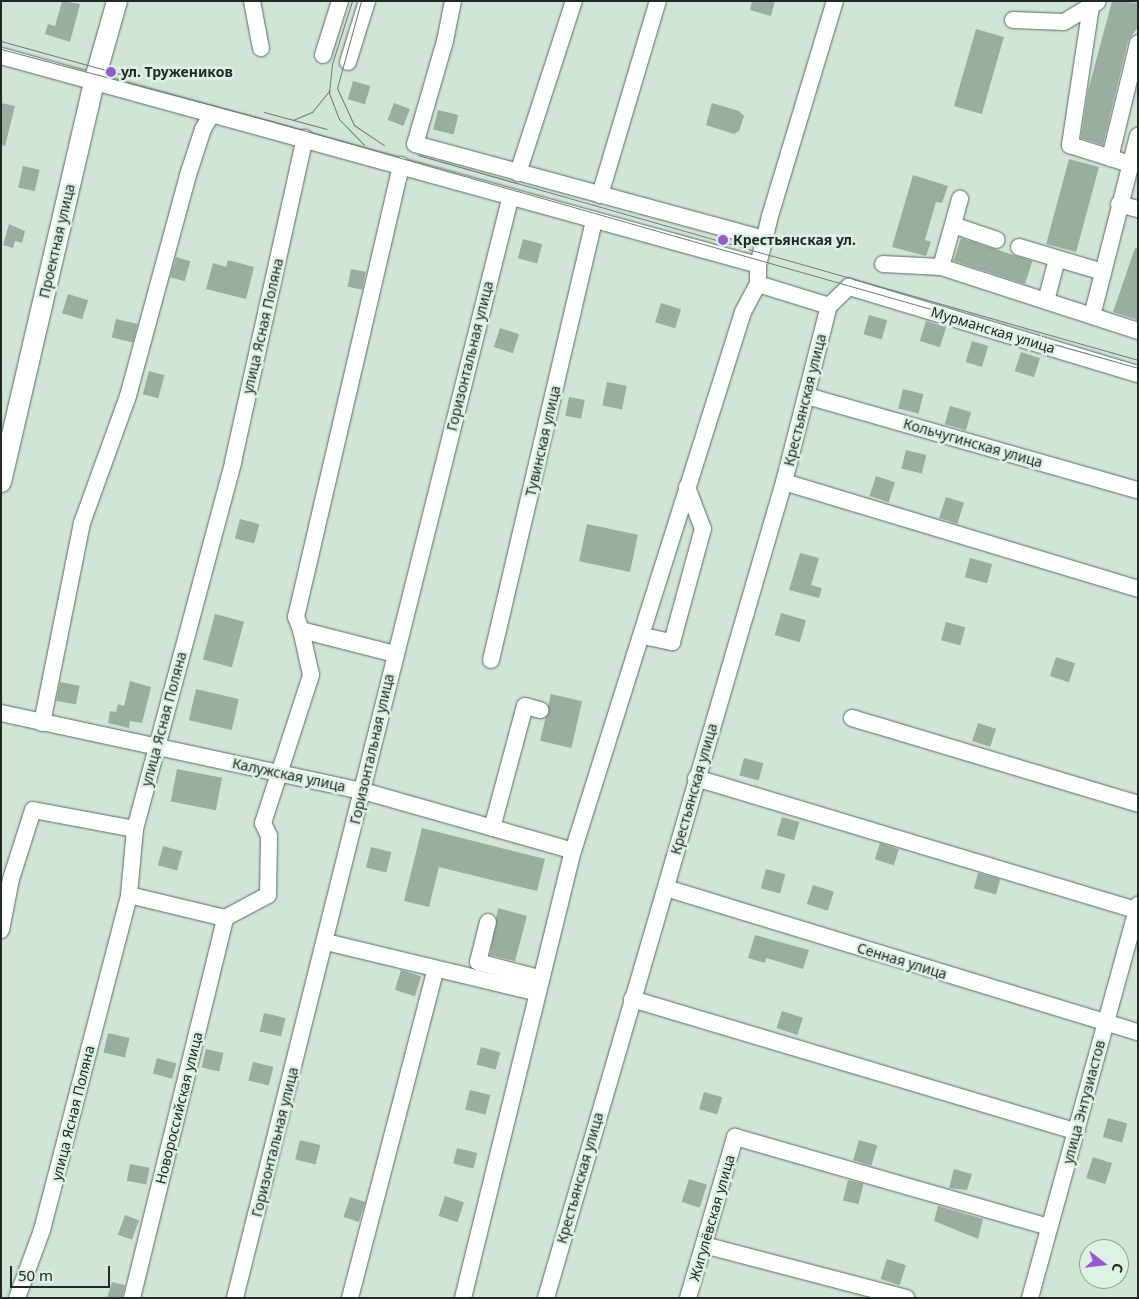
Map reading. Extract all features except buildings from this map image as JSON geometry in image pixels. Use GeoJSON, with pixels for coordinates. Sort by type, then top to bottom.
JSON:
{"type":"FeatureCollection","features":[{"type":"Feature","properties":{"kind":"main road","name":"Проектная улица"},"geometry":{"type":"LineString","coordinates":[[1,482],[94,82],[117,1]]}},
{"type":"Feature","properties":{"kind":"street"},"geometry":{"type":"LineString","coordinates":[[252,1],[261,48]]}},
{"type":"Feature","properties":{"kind":"street"},"geometry":{"type":"LineString","coordinates":[[323,55],[340,1]]}},
{"type":"Feature","properties":{"kind":"street"},"geometry":{"type":"LineString","coordinates":[[348,62],[367,1]]}},
{"type":"Feature","properties":{"kind":"street"},"geometry":{"type":"LineString","coordinates":[[453,1],[446,41],[415,144],[764,239]]}},
{"type":"Feature","properties":{"kind":"street"},"geometry":{"type":"LineString","coordinates":[[518,173],[574,1]]}},
{"type":"Feature","properties":{"kind":"street"},"geometry":{"type":"LineString","coordinates":[[600,195],[658,1]]}},
{"type":"Feature","properties":{"kind":"street"},"geometry":{"type":"LineString","coordinates":[[462,1298],[537,985],[573,851],[643,636],[742,312],[758,284],[758,265],[764,239],[835,1]]}},
{"type":"Feature","properties":{"kind":"street"},"geometry":{"type":"LineString","coordinates":[[1013,20],[1064,22],[1095,4]]}},
{"type":"Feature","properties":{"kind":"street"},"geometry":{"type":"LineString","coordinates":[[1095,4],[1070,145],[1130,164]]}},
{"type":"Feature","properties":{"kind":"street"},"geometry":{"type":"LineString","coordinates":[[1110,158],[1138,43]]}},
{"type":"Feature","properties":{"kind":"street"},"geometry":{"type":"LineString","coordinates":[[1,56],[305,138],[401,165],[510,199],[758,265]]}},
{"type":"Feature","properties":{"kind":"street"},"geometry":{"type":"LineString","coordinates":[[42,723],[82,523],[128,396],[188,175],[203,129],[212,114]]}},
{"type":"Feature","properties":{"kind":"street"},"geometry":{"type":"LineString","coordinates":[[1092,316],[1138,136]]}},
{"type":"Feature","properties":{"kind":"street","name":"улица Ясная Поляна"},"geometry":{"type":"LineString","coordinates":[[17,1298],[42,1230],[129,895],[135,829],[233,462],[305,138]]}},
{"type":"Feature","properties":{"kind":"street"},"geometry":{"type":"LineString","coordinates":[[129,895],[225,918],[268,895],[269,836],[263,823],[277,773],[292,740],[311,675],[301,630],[296,617],[401,165]]}},
{"type":"Feature","properties":{"kind":"street","name":"Горизонтальная улица"},"geometry":{"type":"LineString","coordinates":[[234,1298],[326,942],[395,654],[510,199]]}},
{"type":"Feature","properties":{"kind":"street"},"geometry":{"type":"LineString","coordinates":[[941,267],[960,199]]}},
{"type":"Feature","properties":{"kind":"street"},"geometry":{"type":"LineString","coordinates":[[1120,204],[1138,209]]}},
{"type":"Feature","properties":{"kind":"street","name":"Тувинская улица"},"geometry":{"type":"LineString","coordinates":[[491,660],[594,222]]}},
{"type":"Feature","properties":{"kind":"street"},"geometry":{"type":"LineString","coordinates":[[953,225],[997,240]]}},
{"type":"Feature","properties":{"kind":"street"},"geometry":{"type":"LineString","coordinates":[[1019,248],[1103,272]]}},
{"type":"Feature","properties":{"kind":"street"},"geometry":{"type":"LineString","coordinates":[[1046,301],[1057,259]]}},
{"type":"Feature","properties":{"kind":"street"},"geometry":{"type":"LineString","coordinates":[[884,264],[941,267],[1138,331]]}},
{"type":"Feature","properties":{"kind":"street"},"geometry":{"type":"LineString","coordinates":[[758,284],[829,306]]}},
{"type":"Feature","properties":{"kind":"street","name":"Мурманская улица"},"geometry":{"type":"LineString","coordinates":[[829,306],[849,287],[1138,374]]}},
{"type":"Feature","properties":{"kind":"street","name":"Крестьянская улица"},"geometry":{"type":"LineString","coordinates":[[546,1298],[666,888],[696,778],[784,482],[829,306]]}},
{"type":"Feature","properties":{"kind":"street","name":"Кольчугинская улица"},"geometry":{"type":"LineString","coordinates":[[807,396],[1138,490]]}},
{"type":"Feature","properties":{"kind":"street"},"geometry":{"type":"LineString","coordinates":[[784,482],[1138,589]]}},
{"type":"Feature","properties":{"kind":"street"},"geometry":{"type":"LineString","coordinates":[[643,636],[672,642],[703,529],[687,487]]}},
{"type":"Feature","properties":{"kind":"street"},"geometry":{"type":"LineString","coordinates":[[301,630],[395,654]]}},
{"type":"Feature","properties":{"kind":"street"},"geometry":{"type":"LineString","coordinates":[[492,828],[525,706],[540,710]]}},
{"type":"Feature","properties":{"kind":"street","name":"Калужская улица"},"geometry":{"type":"LineString","coordinates":[[1,713],[362,791],[573,851]]}},
{"type":"Feature","properties":{"kind":"street"},"geometry":{"type":"LineString","coordinates":[[852,718],[1138,804]]}},
{"type":"Feature","properties":{"kind":"street"},"geometry":{"type":"LineString","coordinates":[[696,778],[1137,907]]}},
{"type":"Feature","properties":{"kind":"street"},"geometry":{"type":"LineString","coordinates":[[1,930],[11,879],[33,810],[135,829]]}},
{"type":"Feature","properties":{"kind":"street","name":"Сенная улица"},"geometry":{"type":"LineString","coordinates":[[666,888],[1138,1032]]}},
{"type":"Feature","properties":{"kind":"street","name":"улица Энтузиастов"},"geometry":{"type":"LineString","coordinates":[[1030,1298],[1077,1132],[1137,907]]}},
{"type":"Feature","properties":{"kind":"street","name":"Новороссийская улица"},"geometry":{"type":"LineString","coordinates":[[132,1298],[225,918]]}},
{"type":"Feature","properties":{"kind":"street"},"geometry":{"type":"LineString","coordinates":[[488,922],[478,962],[537,985]]}},
{"type":"Feature","properties":{"kind":"street"},"geometry":{"type":"LineString","coordinates":[[326,942],[436,969],[537,985]]}},
{"type":"Feature","properties":{"kind":"street"},"geometry":{"type":"LineString","coordinates":[[350,1298],[436,969]]}},
{"type":"Feature","properties":{"kind":"street"},"geometry":{"type":"LineString","coordinates":[[632,999],[1077,1132]]}},
{"type":"Feature","properties":{"kind":"street","name":"Жигулёвская улица"},"geometry":{"type":"LineString","coordinates":[[688,1298],[735,1137],[1049,1227]]}},
{"type":"Feature","properties":{"kind":"street"},"geometry":{"type":"LineString","coordinates":[[704,1245],[906,1298]]}},
{"type":"Feature","properties":{"kind":"tram line"},"geometry":{"type":"LineString","coordinates":[[352,1],[332,64],[329,93],[339,119],[364,145]]}},
{"type":"Feature","properties":{"kind":"tram line"},"geometry":{"type":"LineString","coordinates":[[361,1],[337,88],[354,125],[384,145]]}},
{"type":"Feature","properties":{"kind":"tram line"},"geometry":{"type":"LineString","coordinates":[[1,41],[127,76]]}},
{"type":"Feature","properties":{"kind":"tram line"},"geometry":{"type":"LineString","coordinates":[[1,49],[268,120],[1138,368]]}},
{"type":"Feature","properties":{"kind":"tram line"},"geometry":{"type":"LineString","coordinates":[[293,120],[312,112],[330,90]]}},
{"type":"Feature","properties":{"kind":"tram line"},"geometry":{"type":"LineString","coordinates":[[264,112],[327,129]]}},
{"type":"Feature","properties":{"kind":"tram line"},"geometry":{"type":"LineString","coordinates":[[418,155],[1138,360]]}},
{"type":"Feature","properties":{"kind":"place","name":"ул. Тружеников"},"geometry":{"type":"Point","coordinates":[111,72]}},
{"type":"Feature","properties":{"kind":"place","name":"Крестьянская ул."},"geometry":{"type":"Point","coordinates":[723,240]}}]}
